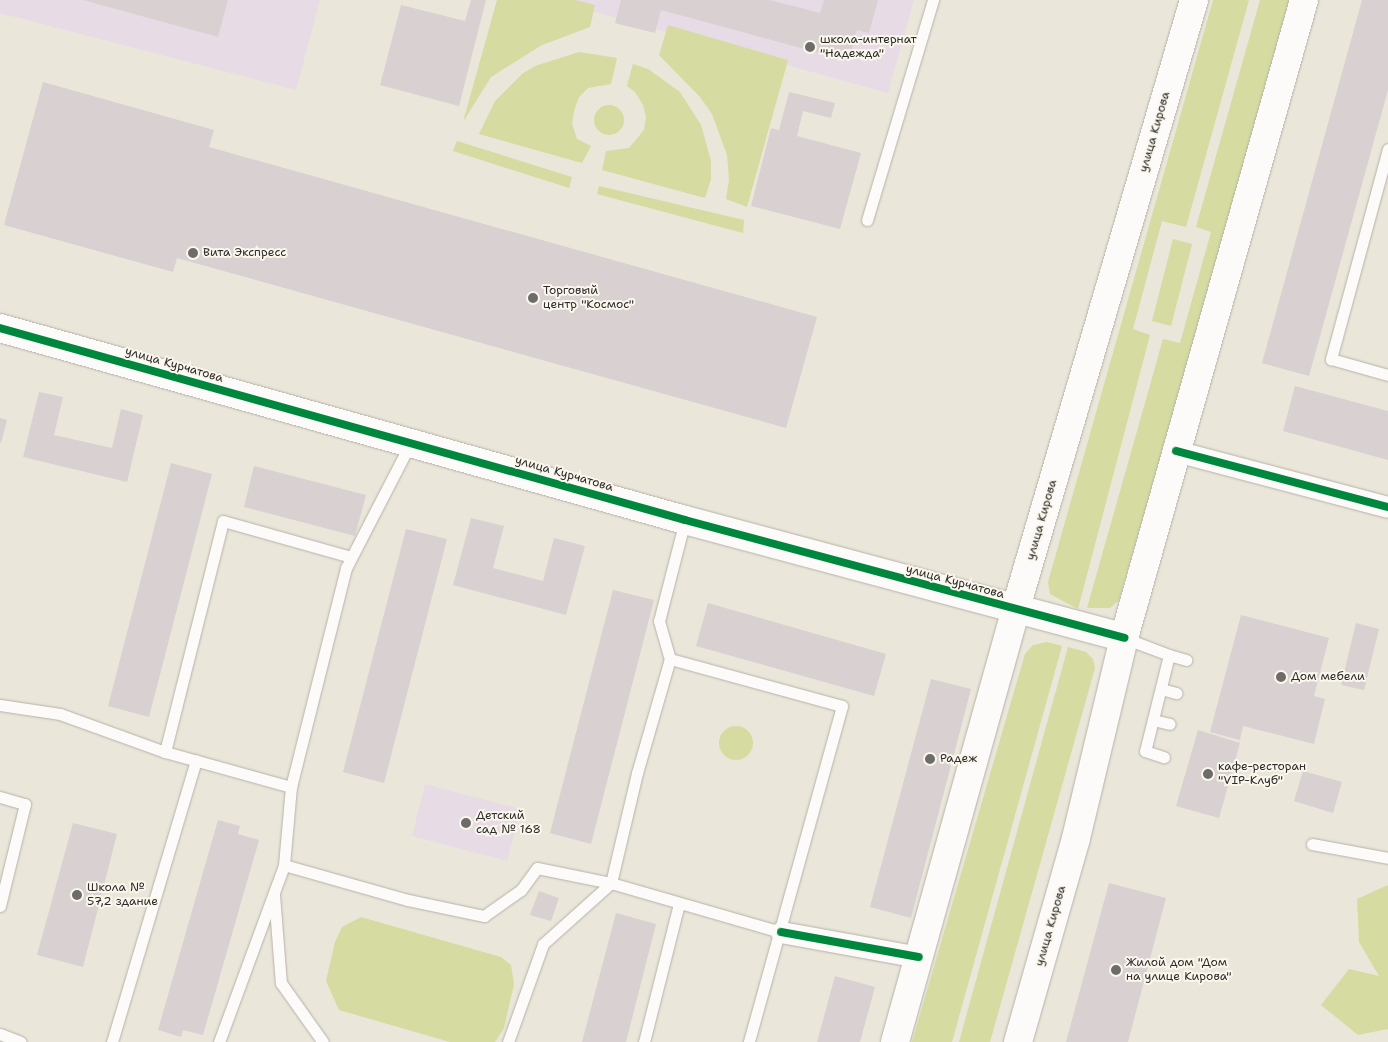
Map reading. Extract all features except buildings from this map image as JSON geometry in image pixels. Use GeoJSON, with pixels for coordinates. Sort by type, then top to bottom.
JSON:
{"type":"FeatureCollection","features":[{"type":"Feature","properties":{"kind":"main road","name":"улица Кирова"},"geometry":{"type":"LineString","coordinates":[[895,1042],[1015,610],[1194,0]]}},
{"type":"Feature","properties":{"kind":"main road","name":"улица Кирова"},"geometry":{"type":"LineString","coordinates":[[1018,1042],[1076,838],[1124,638],[1304,0]]}},
{"type":"Feature","properties":{"kind":"main road","name":"улица Курчатова"},"geometry":{"type":"LineString","coordinates":[[0,328],[685,520],[1124,638]]}},
{"type":"Feature","properties":{"kind":"street"},"geometry":{"type":"LineString","coordinates":[[1176,451],[1388,507]]}},
{"type":"Feature","properties":{"kind":"street"},"geometry":{"type":"LineString","coordinates":[[781,932],[919,957]]}},
{"type":"Feature","properties":{"kind":"lane"},"geometry":{"type":"LineString","coordinates":[[867,220],[933,0]]}},
{"type":"Feature","properties":{"kind":"lane"},"geometry":{"type":"LineString","coordinates":[[1388,149],[1331,359],[1388,375]]}},
{"type":"Feature","properties":{"kind":"lane"},"geometry":{"type":"LineString","coordinates":[[219,1042],[284,865],[291,788],[346,568],[411,442]]}},
{"type":"Feature","properties":{"kind":"lane"},"geometry":{"type":"LineString","coordinates":[[508,1042],[542,944],[610,883],[636,773],[670,659],[659,621],[685,520]]}},
{"type":"Feature","properties":{"kind":"lane"},"geometry":{"type":"LineString","coordinates":[[165,752],[223,521],[352,557]]}},
{"type":"Feature","properties":{"kind":"lane"},"geometry":{"type":"LineString","coordinates":[[1124,638],[1186,660]]}},
{"type":"Feature","properties":{"kind":"lane"},"geometry":{"type":"LineString","coordinates":[[1164,757],[1145,752],[1169,655]]}},
{"type":"Feature","properties":{"kind":"lane"},"geometry":{"type":"LineString","coordinates":[[670,659],[842,706],[781,932],[748,1042]]}},
{"type":"Feature","properties":{"kind":"lane"},"geometry":{"type":"LineString","coordinates":[[1161,689],[1176,692]]}},
{"type":"Feature","properties":{"kind":"lane"},"geometry":{"type":"LineString","coordinates":[[0,704],[60,714],[165,752],[291,788]]}},
{"type":"Feature","properties":{"kind":"lane"},"geometry":{"type":"LineString","coordinates":[[1153,720],[1170,724]]}},
{"type":"Feature","properties":{"kind":"lane"},"geometry":{"type":"LineString","coordinates":[[112,1042],[196,760]]}},
{"type":"Feature","properties":{"kind":"lane"},"geometry":{"type":"LineString","coordinates":[[0,797],[25,804],[0,906]]}},
{"type":"Feature","properties":{"kind":"lane"},"geometry":{"type":"LineString","coordinates":[[1312,844],[1388,858]]}},
{"type":"Feature","properties":{"kind":"lane"},"geometry":{"type":"LineString","coordinates":[[284,865],[408,900],[484,916],[521,890],[536,868],[610,883],[781,932]]}},
{"type":"Feature","properties":{"kind":"lane"},"geometry":{"type":"LineString","coordinates":[[274,890],[281,983],[323,1042]]}},
{"type":"Feature","properties":{"kind":"lane"},"geometry":{"type":"LineString","coordinates":[[644,1042],[679,904]]}},
{"type":"Feature","properties":{"kind":"lane"},"geometry":{"type":"LineString","coordinates":[[0,1034],[21,1042]]}},
{"type":"Feature","properties":{"kind":"shaded area"},"geometry":{"type":"Polygon","coordinates":[[[0,0],[320,0],[296,90],[0,13],[0,0]]]}},
{"type":"Feature","properties":{"kind":"shaded area","name":"школа-интернат \"Надежда\""},"geometry":{"type":"Polygon","coordinates":[[[551,0],[914,0],[888,93],[551,0]]]}},
{"type":"Feature","properties":{"kind":"shaded area","name":"Детский сад № 168"},"geometry":{"type":"Polygon","coordinates":[[[425,784],[521,809],[507,861],[412,836],[425,784]]]}},
{"type":"Feature","properties":{"kind":"green space"},"geometry":{"type":"Polygon","coordinates":[[[497,0],[575,0],[595,5],[590,27],[542,45],[491,77],[463,122],[497,0]]]}},
{"type":"Feature","properties":{"kind":"green space"},"geometry":{"type":"Polygon","coordinates":[[[1213,0],[1249,0],[1186,227],[1162,221],[1133,329],[1150,335],[1078,609],[1050,594],[1048,582],[1213,0]]]}},
{"type":"Feature","properties":{"kind":"green space"},"geometry":{"type":"Polygon","coordinates":[[[1260,0],[1294,0],[1119,600],[1110,608],[1087,608],[1163,339],[1180,343],[1211,232],[1196,227],[1260,0]]]}},
{"type":"Feature","properties":{"kind":"green space"},"geometry":{"type":"Polygon","coordinates":[[[668,25],[788,60],[747,207],[726,199],[729,180],[727,155],[712,114],[700,97],[659,55],[668,25]]]}},
{"type":"Feature","properties":{"kind":"green space"},"geometry":{"type":"Polygon","coordinates":[[[579,52],[617,58],[611,84],[588,88],[579,97],[574,111],[572,124],[577,139],[591,146],[582,163],[479,134],[495,101],[522,74],[535,66],[579,52]]]}},
{"type":"Feature","properties":{"kind":"green space"},"geometry":{"type":"Polygon","coordinates":[[[633,64],[648,69],[680,92],[701,125],[711,161],[711,179],[705,198],[602,170],[606,151],[629,148],[644,130],[646,117],[643,105],[635,92],[627,86],[633,64]]]}},
{"type":"Feature","properties":{"kind":"green space"},"geometry":{"type":"Polygon","coordinates":[[[609,105],[620,109],[624,120],[620,131],[609,135],[598,131],[594,120],[598,109],[609,105]]]}},
{"type":"Feature","properties":{"kind":"green space"},"geometry":{"type":"Polygon","coordinates":[[[457,141],[572,177],[569,188],[453,151],[457,141]]]}},
{"type":"Feature","properties":{"kind":"green space"},"geometry":{"type":"Polygon","coordinates":[[[599,186],[744,220],[743,233],[597,194],[599,186]]]}},
{"type":"Feature","properties":{"kind":"green space"},"geometry":{"type":"Polygon","coordinates":[[[1173,239],[1192,244],[1171,326],[1152,321],[1173,239]]]}},
{"type":"Feature","properties":{"kind":"green space"},"geometry":{"type":"Polygon","coordinates":[[[1047,642],[1062,646],[952,1042],[912,1042],[1025,654],[1033,645],[1047,642]]]}},
{"type":"Feature","properties":{"kind":"green space"},"geometry":{"type":"Polygon","coordinates":[[[1068,647],[1086,652],[1093,659],[1095,668],[990,1042],[959,1042],[1068,647]]]}},
{"type":"Feature","properties":{"kind":"green space"},"geometry":{"type":"Polygon","coordinates":[[[736,726],[748,731],[753,743],[748,755],[736,760],[724,755],[719,743],[724,731],[736,726]]]}},
{"type":"Feature","properties":{"kind":"green space"},"geometry":{"type":"Polygon","coordinates":[[[1388,885],[1388,1029],[1358,1035],[1321,1005],[1349,969],[1379,976],[1359,942],[1357,899],[1388,885]]]}},
{"type":"Feature","properties":{"kind":"green space"},"geometry":{"type":"Polygon","coordinates":[[[361,917],[501,957],[511,965],[514,984],[504,1028],[495,1042],[450,1042],[339,1010],[326,981],[335,942],[342,927],[361,917]]]}},
{"type":"Feature","properties":{"kind":"cycle path"},"geometry":{"type":"LineString","coordinates":[[0,328],[685,520],[1124,638]]}},
{"type":"Feature","properties":{"kind":"cycle path"},"geometry":{"type":"LineString","coordinates":[[1176,451],[1388,507]]}},
{"type":"Feature","properties":{"kind":"cycle path"},"geometry":{"type":"LineString","coordinates":[[781,932],[919,957]]}},
{"type":"Feature","properties":{"kind":"place","name":"школа-интернат \"Надежда\""},"geometry":{"type":"Point","coordinates":[810,47]}},
{"type":"Feature","properties":{"kind":"place","name":"Вита Экспресс"},"geometry":{"type":"Point","coordinates":[193,253]}},
{"type":"Feature","properties":{"kind":"place","name":"Торговый центр \"Космос\""},"geometry":{"type":"Point","coordinates":[533,298]}},
{"type":"Feature","properties":{"kind":"place","name":"Дом мебели"},"geometry":{"type":"Point","coordinates":[1281,677]}},
{"type":"Feature","properties":{"kind":"place","name":"Радеж"},"geometry":{"type":"Point","coordinates":[930,759]}},
{"type":"Feature","properties":{"kind":"place","name":"кафе-ресторан \"VIP-Клуб\""},"geometry":{"type":"Point","coordinates":[1208,774]}},
{"type":"Feature","properties":{"kind":"place","name":"Детский сад № 168"},"geometry":{"type":"Point","coordinates":[466,823]}},
{"type":"Feature","properties":{"kind":"place","name":"Школа № 57,2 здание"},"geometry":{"type":"Point","coordinates":[77,895]}},
{"type":"Feature","properties":{"kind":"place","name":"Жилой дом \"Дом на улице Кирова\""},"geometry":{"type":"Point","coordinates":[1116,970]}}]}
